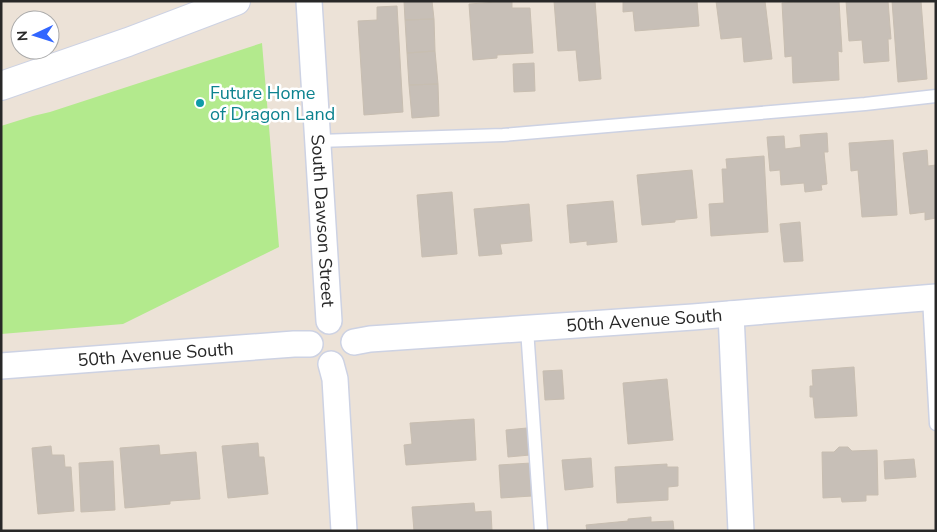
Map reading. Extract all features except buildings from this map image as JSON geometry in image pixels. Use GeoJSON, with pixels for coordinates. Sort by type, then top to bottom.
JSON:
{"type":"FeatureCollection","features":[{"type":"Feature","properties":{"kind":"main road"},"geometry":{"type":"LineString","coordinates":[[1,86],[128,42],[207,6],[236,1]]}},
{"type":"Feature","properties":{"kind":"street","name":"South Dawson Street"},"geometry":{"type":"LineString","coordinates":[[309,1],[329,321]]}},
{"type":"Feature","properties":{"kind":"street","name":"50th Avenue South"},"geometry":{"type":"LineString","coordinates":[[354,342],[370,339],[932,298]]}},
{"type":"Feature","properties":{"kind":"street"},"geometry":{"type":"LineString","coordinates":[[731,314],[741,531]]}},
{"type":"Feature","properties":{"kind":"street"},"geometry":{"type":"LineString","coordinates":[[329,321],[335,321],[341,322],[346,326],[353,336],[354,342],[347,358],[331,364],[314,356],[310,337],[317,326],[329,321]]}},
{"type":"Feature","properties":{"kind":"street","name":"50th Avenue South"},"geometry":{"type":"LineString","coordinates":[[1,366],[310,344]]}},
{"type":"Feature","properties":{"kind":"street"},"geometry":{"type":"LineString","coordinates":[[331,364],[335,379],[344,531]]}},
{"type":"Feature","properties":{"kind":"lane"},"geometry":{"type":"LineString","coordinates":[[318,141],[504,135],[865,104],[936,96]]}},
{"type":"Feature","properties":{"kind":"lane"},"geometry":{"type":"LineString","coordinates":[[932,298],[936,424]]}},
{"type":"Feature","properties":{"kind":"lane"},"geometry":{"type":"LineString","coordinates":[[527,329],[541,531]]}},
{"type":"Feature","properties":{"kind":"green space"},"geometry":{"type":"Polygon","coordinates":[[[262,43],[279,247],[123,324],[1,334],[1,126],[50,112],[262,43]]]}},
{"type":"Feature","properties":{"kind":"place","name":"Future Home of Dragon Land"},"geometry":{"type":"Point","coordinates":[200,103]}}]}
